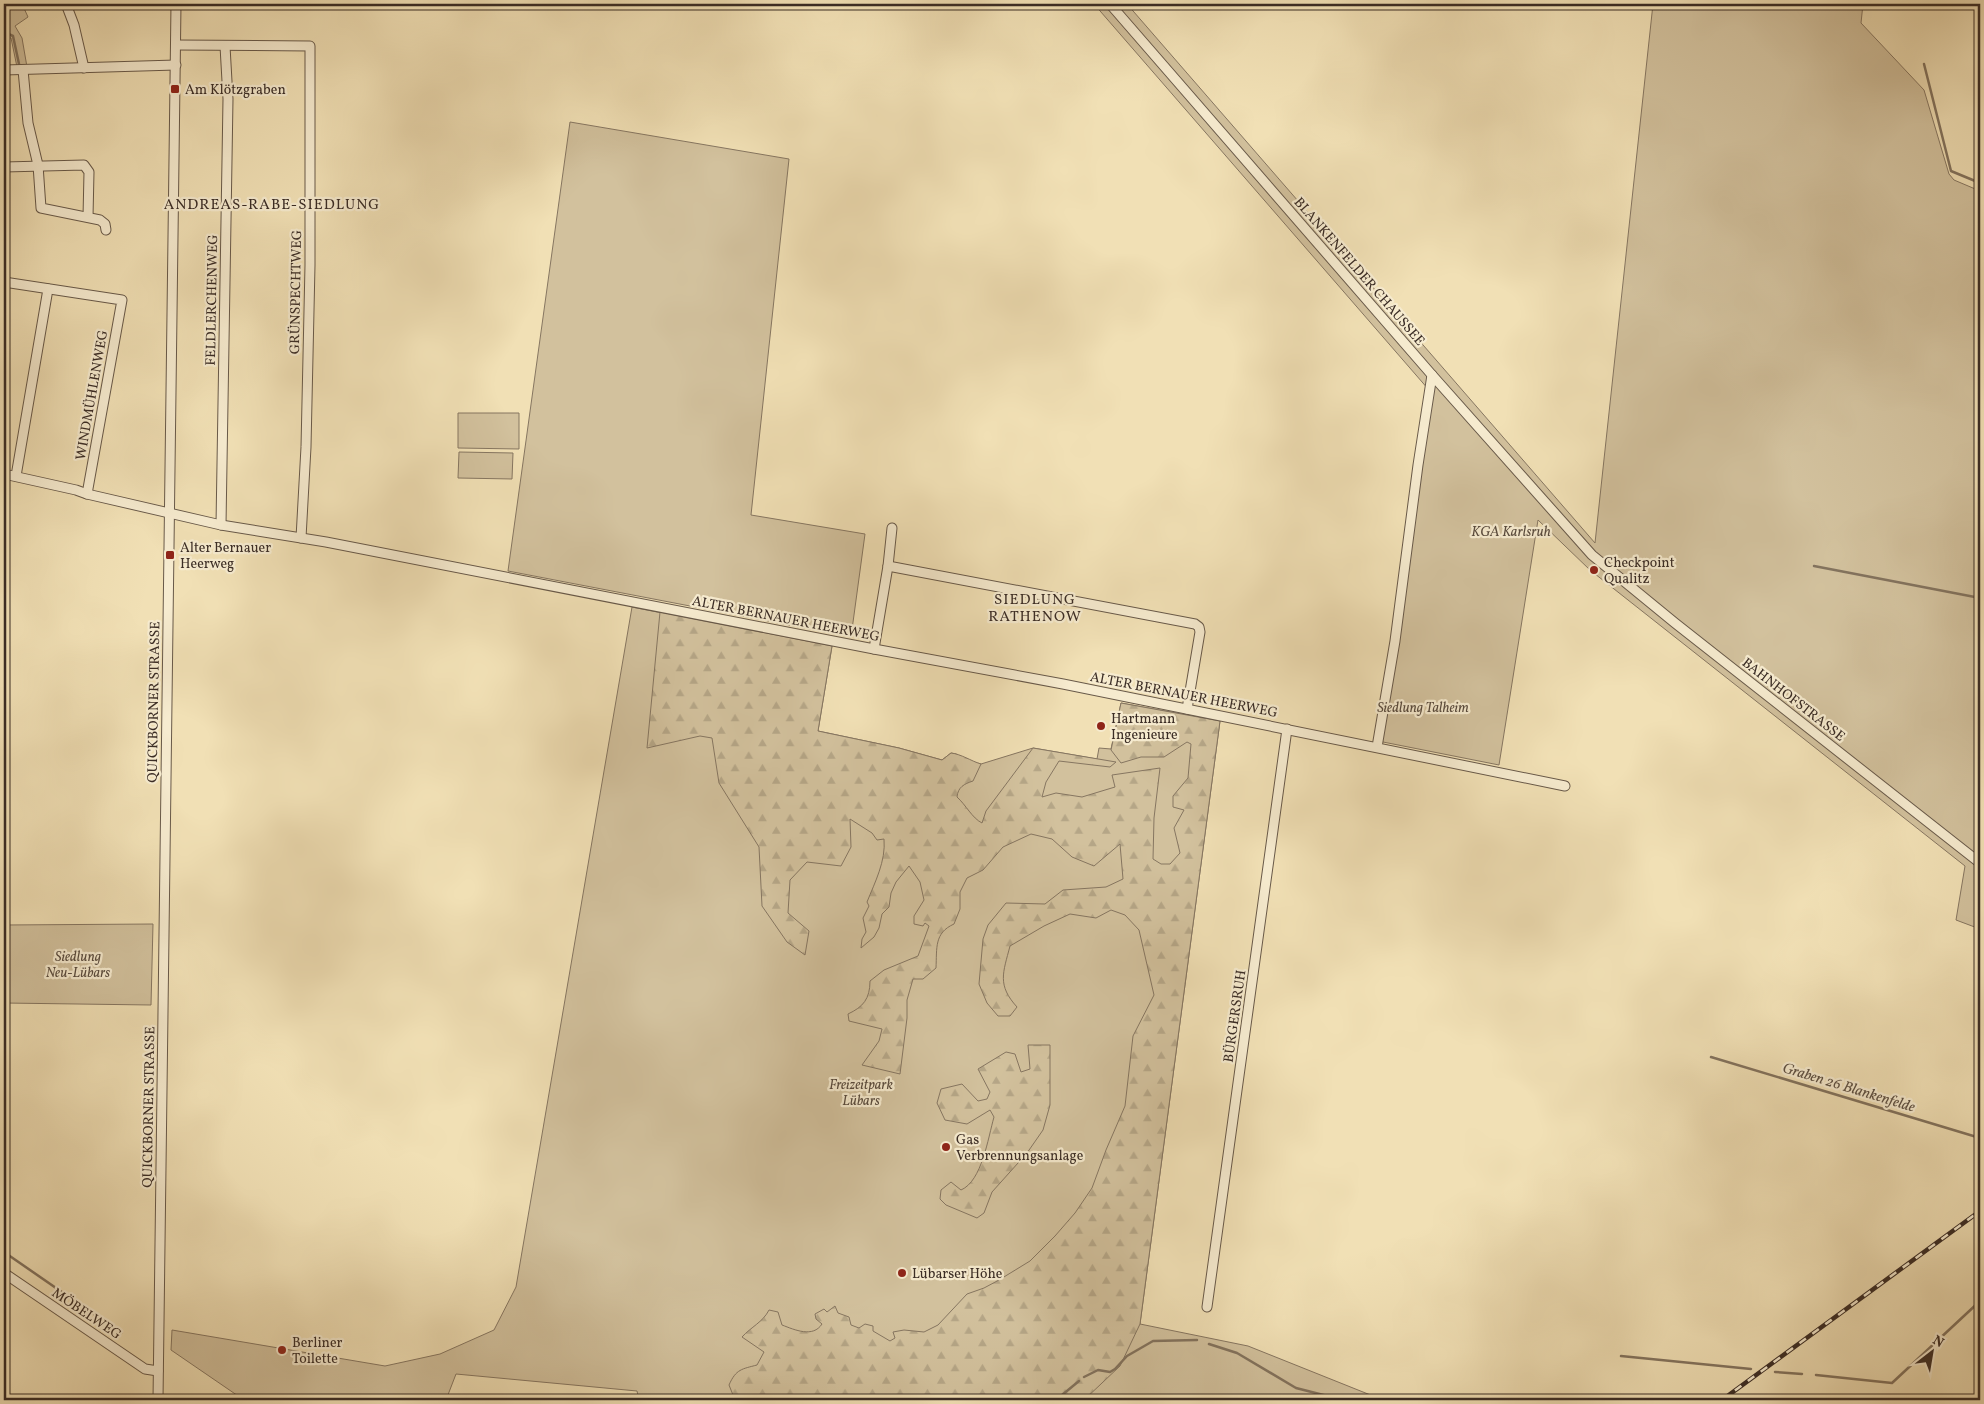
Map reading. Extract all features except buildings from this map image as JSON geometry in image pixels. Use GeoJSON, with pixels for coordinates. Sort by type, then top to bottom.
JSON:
{"type":"FeatureCollection","features":[{"type":"Feature","properties":{"kind":"street"},"geometry":{"type":"LineString","coordinates":[[66,4],[74,25],[84,68]]}},
{"type":"Feature","properties":{"kind":"street","name":"QUICKBORNER STRASSE"},"geometry":{"type":"LineString","coordinates":[[158,1400],[176,4]]}},
{"type":"Feature","properties":{"kind":"street","name":"BLANKENFELDER CHAUSSEE"},"geometry":{"type":"LineString","coordinates":[[1110,4],[1432,376],[1592,555]]}},
{"type":"Feature","properties":{"kind":"street"},"geometry":{"type":"LineString","coordinates":[[176,45],[225,46]]}},
{"type":"Feature","properties":{"kind":"street","name":"GRÜNSPECHTWEG"},"geometry":{"type":"LineString","coordinates":[[225,46],[310,46],[310,287],[306,447],[301,538]]}},
{"type":"Feature","properties":{"kind":"street","name":"FELDLERCHENWEG"},"geometry":{"type":"LineString","coordinates":[[221,524],[227,160],[225,46]]}},
{"type":"Feature","properties":{"kind":"street"},"geometry":{"type":"LineString","coordinates":[[4,70],[176,65]]}},
{"type":"Feature","properties":{"kind":"street"},"geometry":{"type":"LineString","coordinates":[[23,70],[28,123],[38,165],[41,208],[100,220],[105,224],[106,230]]}},
{"type":"Feature","properties":{"kind":"street"},"geometry":{"type":"LineString","coordinates":[[4,167],[84,165],[88,168],[89,172],[88,217]]}},
{"type":"Feature","properties":{"kind":"street"},"geometry":{"type":"LineString","coordinates":[[4,282],[48,289],[16,476]]}},
{"type":"Feature","properties":{"kind":"street","name":"WINDMÜHLENWEG"},"geometry":{"type":"LineString","coordinates":[[48,289],[122,300],[87,494]]}},
{"type":"Feature","properties":{"kind":"street"},"geometry":{"type":"LineString","coordinates":[[1377,747],[1395,640],[1418,465],[1432,376]]}},
{"type":"Feature","properties":{"kind":"street","name":"ALTER BERNAUER HEERWEG"},"geometry":{"type":"LineString","coordinates":[[4,474],[169,514],[1187,709],[1565,786]]}},
{"type":"Feature","properties":{"kind":"street"},"geometry":{"type":"LineString","coordinates":[[874,650],[888,566],[892,528]]}},
{"type":"Feature","properties":{"kind":"street","name":"BAHNHOFSTRASSE"},"geometry":{"type":"LineString","coordinates":[[1592,555],[1682,629],[1980,863]]}},
{"type":"Feature","properties":{"kind":"street"},"geometry":{"type":"LineString","coordinates":[[888,566],[1195,624],[1199,627],[1200,632],[1187,709]]}},
{"type":"Feature","properties":{"kind":"street","name":"BÜRGERSRUH"},"geometry":{"type":"LineString","coordinates":[[1207,1307],[1287,729]]}},
{"type":"Feature","properties":{"kind":"street","name":"MÖBELWEG"},"geometry":{"type":"LineString","coordinates":[[4,1273],[145,1369],[158,1371]]}},
{"type":"Feature","properties":{"kind":"green space"},"geometry":{"type":"Polygon","coordinates":[[[4,4],[26,4],[23,6],[28,17],[15,26],[22,38],[27,67],[17,67],[11,38],[4,37],[4,4]]]}},
{"type":"Feature","properties":{"kind":"green space"},"geometry":{"type":"Polygon","coordinates":[[[1094,4],[1127,4],[1595,543],[1653,4],[1863,4],[1861,23],[1924,90],[1949,174],[1954,180],[1980,191],[1980,929],[1956,920],[1965,866],[1590,570],[1538,520],[1499,765],[1378,741],[1429,390],[1094,4]]]}},
{"type":"Feature","properties":{"kind":"green space"},"geometry":{"type":"Polygon","coordinates":[[[570,122],[789,159],[751,515],[865,534],[851,637],[508,571],[570,122]]]}},
{"type":"Feature","properties":{"kind":"green space"},"geometry":{"type":"Polygon","coordinates":[[[458,413],[519,413],[519,449],[458,448],[458,413]]]}},
{"type":"Feature","properties":{"kind":"green space"},"geometry":{"type":"Polygon","coordinates":[[[459,452],[513,453],[512,479],[458,478],[459,452]]]}},
{"type":"Feature","properties":{"kind":"green space","name":"Freizeitpark Lübars"},"geometry":{"type":"Polygon","coordinates":[[[632,607],[832,646],[818,731],[899,748],[942,760],[951,753],[981,764],[1033,748],[1097,759],[1099,748],[1111,749],[1121,703],[1220,721],[1140,1324],[1248,1346],[1383,1400],[639,1400],[637,1391],[456,1374],[446,1400],[244,1400],[171,1350],[172,1330],[385,1366],[440,1354],[494,1330],[516,1287],[632,607]]]}},
{"type":"Feature","properties":{"kind":"green space"},"geometry":{"type":"Polygon","coordinates":[[[660,612],[832,646],[818,731],[899,748],[942,760],[951,753],[981,764],[973,781],[962,786],[957,797],[975,818],[982,823],[986,811],[1033,748],[1116,762],[1110,767],[1059,761],[1046,782],[1042,797],[1056,793],[1082,797],[1115,787],[1112,775],[1160,768],[1154,818],[1153,859],[1161,864],[1170,864],[1180,853],[1174,828],[1184,810],[1173,807],[1173,796],[1188,778],[1191,744],[1187,742],[1164,757],[1141,757],[1121,763],[1111,750],[1121,703],[1220,721],[1140,1324],[1120,1366],[1084,1400],[771,1400],[754,1397],[749,1400],[735,1400],[729,1385],[734,1376],[740,1370],[757,1365],[764,1352],[742,1337],[764,1318],[769,1310],[778,1312],[782,1325],[798,1331],[809,1332],[814,1331],[822,1324],[816,1319],[815,1314],[824,1309],[827,1312],[835,1306],[838,1313],[849,1317],[851,1325],[859,1328],[865,1324],[873,1326],[873,1331],[890,1341],[895,1338],[893,1332],[904,1330],[924,1332],[938,1325],[967,1294],[984,1288],[1030,1261],[1075,1213],[1092,1188],[1125,1106],[1133,1036],[1154,995],[1139,930],[1125,915],[1111,910],[1096,918],[1070,914],[1044,926],[1010,946],[1003,978],[1006,992],[1017,1007],[1010,1016],[998,1016],[987,1003],[979,984],[983,939],[988,925],[1006,903],[1045,904],[1063,890],[1106,887],[1123,879],[1120,844],[1094,866],[1072,857],[1052,839],[1031,834],[1003,847],[983,870],[967,878],[960,892],[960,909],[954,924],[943,932],[938,942],[936,968],[923,979],[913,979],[907,1000],[907,1018],[900,1074],[862,1065],[879,1041],[882,1029],[849,1021],[848,1014],[865,1002],[869,993],[870,981],[884,970],[918,956],[929,926],[925,923],[923,926],[914,924],[914,916],[924,900],[920,882],[909,866],[896,882],[891,893],[889,907],[882,914],[879,928],[874,937],[861,948],[862,939],[866,932],[863,918],[869,906],[867,902],[882,863],[884,839],[877,840],[872,833],[850,819],[851,847],[841,866],[807,862],[790,880],[788,913],[809,931],[805,955],[787,942],[762,906],[759,847],[719,783],[712,738],[700,736],[647,748],[660,612]]]}},
{"type":"Feature","properties":{"kind":"green space","name":"Siedlung Neu-Lübars"},"geometry":{"type":"Polygon","coordinates":[[[153,924],[151,1005],[4,1003],[4,925],[153,924]]]}},
{"type":"Feature","properties":{"kind":"green space"},"geometry":{"type":"Polygon","coordinates":[[[1028,1045],[1050,1045],[1050,1105],[1043,1130],[1027,1153],[992,1192],[984,1213],[977,1218],[946,1205],[940,1199],[941,1190],[951,1182],[961,1190],[974,1178],[983,1158],[994,1117],[990,1110],[967,1124],[945,1120],[937,1103],[941,1089],[962,1084],[978,1101],[987,1099],[990,1092],[978,1069],[1006,1052],[1015,1054],[1021,1072],[1030,1069],[1028,1045]]]}},
{"type":"Feature","properties":{"kind":"waterway"},"geometry":{"type":"LineString","coordinates":[[4,32],[13,36],[19,64]]}},
{"type":"Feature","properties":{"kind":"waterway"},"geometry":{"type":"LineString","coordinates":[[1924,64],[1951,171],[1980,183]]}},
{"type":"Feature","properties":{"kind":"waterway"},"geometry":{"type":"LineString","coordinates":[[1814,566],[1980,598]]}},
{"type":"Feature","properties":{"kind":"waterway","name":"Graben 26 Blankenfelde"},"geometry":{"type":"LineString","coordinates":[[1711,1057],[1980,1138]]}},
{"type":"Feature","properties":{"kind":"waterway"},"geometry":{"type":"LineString","coordinates":[[4,1252],[121,1333]]}},
{"type":"Feature","properties":{"kind":"waterway"},"geometry":{"type":"LineString","coordinates":[[1816,1375],[1892,1383],[1980,1301]]}},
{"type":"Feature","properties":{"kind":"waterway"},"geometry":{"type":"LineString","coordinates":[[1084,1377],[1098,1370],[1110,1372],[1127,1356],[1153,1341],[1197,1340]]}},
{"type":"Feature","properties":{"kind":"waterway"},"geometry":{"type":"LineString","coordinates":[[1209,1344],[1237,1353],[1296,1388],[1343,1400]]}},
{"type":"Feature","properties":{"kind":"waterway"},"geometry":{"type":"LineString","coordinates":[[1621,1356],[1751,1369]]}},
{"type":"Feature","properties":{"kind":"waterway"},"geometry":{"type":"LineString","coordinates":[[1775,1372],[1802,1374]]}},
{"type":"Feature","properties":{"kind":"waterway"},"geometry":{"type":"LineString","coordinates":[[1056,1400],[1079,1381]]}},
{"type":"Feature","properties":{"kind":"railway"},"geometry":{"type":"LineString","coordinates":[[1722,1400],[1980,1211]]}},
{"type":"Feature","properties":{"kind":"place","name":"Am Klötzgraben"},"geometry":{"type":"Point","coordinates":[175,89]}},
{"type":"Feature","properties":{"kind":"place","name":"Alter Bernauer Heerweg"},"geometry":{"type":"Point","coordinates":[170,555]}},
{"type":"Feature","properties":{"kind":"place","name":"Checkpoint Qualitz"},"geometry":{"type":"Point","coordinates":[1594,570]}},
{"type":"Feature","properties":{"kind":"place","name":"Hartmann Ingenieure"},"geometry":{"type":"Point","coordinates":[1101,726]}},
{"type":"Feature","properties":{"kind":"place","name":"Gas Verbrennungsanlage"},"geometry":{"type":"Point","coordinates":[946,1147]}},
{"type":"Feature","properties":{"kind":"place","name":"Lübarser Höhe"},"geometry":{"type":"Point","coordinates":[902,1273]}},
{"type":"Feature","properties":{"kind":"place","name":"Berliner Toilette"},"geometry":{"type":"Point","coordinates":[282,1350]}},
{"type":"Feature","properties":{"kind":"district","name":"ANDREAS-RABE-SIEDLUNG"},"geometry":{"type":"Point","coordinates":[272,204]}},
{"type":"Feature","properties":{"kind":"district","name":"SIEDLUNG RATHENOW"},"geometry":{"type":"Point","coordinates":[1035,608]}},
{"type":"Feature","properties":{"kind":"park label","name":"KGA Karlsruh"},"geometry":{"type":"Point","coordinates":[1511,531]}},
{"type":"Feature","properties":{"kind":"park label","name":"Siedlung Talheim"},"geometry":{"type":"Point","coordinates":[1423,707]}}]}
